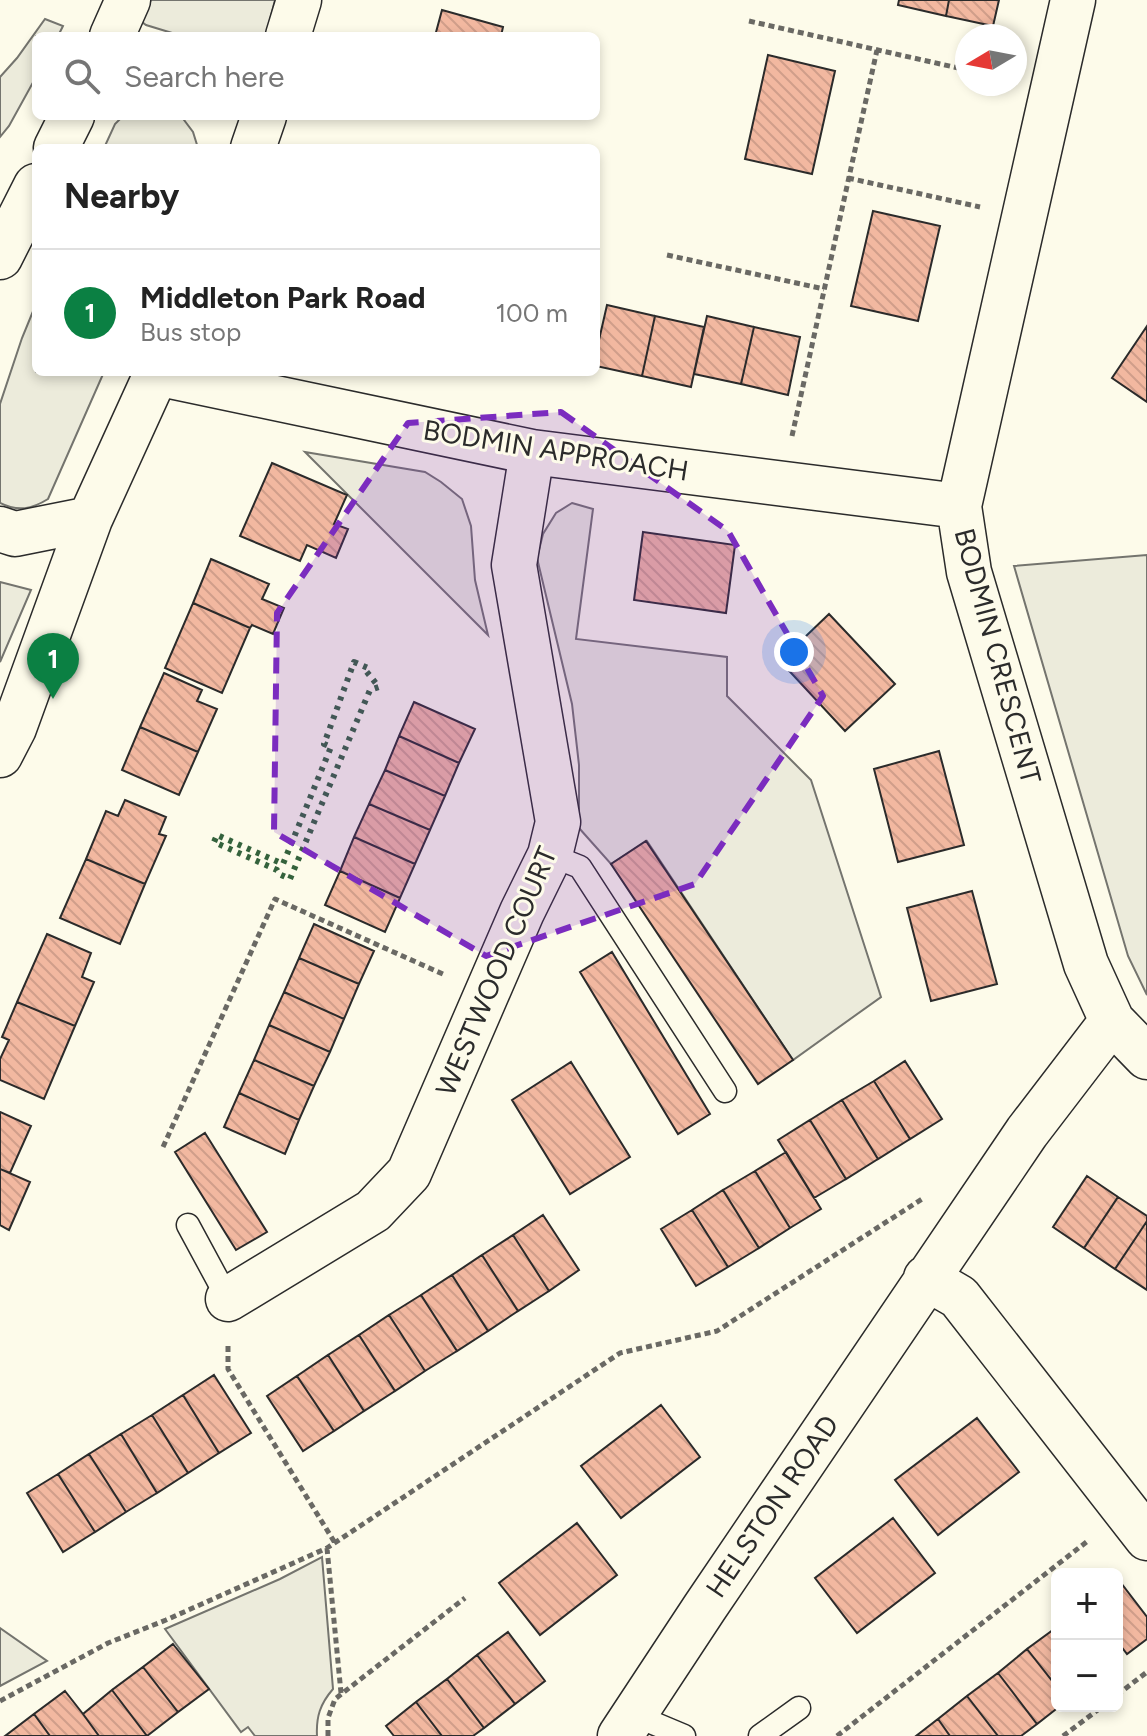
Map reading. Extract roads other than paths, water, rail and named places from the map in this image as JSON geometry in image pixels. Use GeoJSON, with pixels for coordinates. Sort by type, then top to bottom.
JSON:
{"type":"FeatureCollection","features":[{"type":"Feature","properties":{"kind":"street"},"geometry":{"type":"LineString","coordinates":[[114,32],[128,0]]}},
{"type":"Feature","properties":{"kind":"street"},"geometry":{"type":"LineString","coordinates":[[289,32],[299,0]]}},
{"type":"Feature","properties":{"kind":"street","name":"BODMIN CRESCENT"},"geometry":{"type":"LineString","coordinates":[[1073,0],[959,506],[969,572],[1086,964],[1112,1021],[1147,1057]]}},
{"type":"Feature","properties":{"kind":"street"},"geometry":{"type":"LineString","coordinates":[[58,144],[70,120]]}},
{"type":"Feature","properties":{"kind":"street"},"geometry":{"type":"LineString","coordinates":[[0,257],[32,194]]}},
{"type":"Feature","properties":{"kind":"street"},"geometry":{"type":"LineString","coordinates":[[0,755],[14,728],[90,519],[155,376]]}},
{"type":"Feature","properties":{"kind":"street","name":"BODMIN APPROACH"},"geometry":{"type":"LineString","coordinates":[[176,376],[532,452],[959,506]]}},
{"type":"Feature","properties":{"kind":"street","name":"WESTWOOD COURT"},"geometry":{"type":"LineString","coordinates":[[228,1299],[373,1211],[409,1173],[522,912],[550,855],[558,822],[514,565],[532,452]]}},
{"type":"Feature","properties":{"kind":"street"},"geometry":{"type":"LineString","coordinates":[[0,529],[15,534],[90,519]]}},
{"type":"Feature","properties":{"kind":"street","name":"HELSTON ROAD"},"geometry":{"type":"LineString","coordinates":[[627,1726],[926,1278],[1027,1132],[1112,1021]]}},
{"type":"Feature","properties":{"kind":"street"},"geometry":{"type":"LineString","coordinates":[[926,1278],[959,1297],[1136,1524]]}},
{"type":"Feature","properties":{"kind":"lane"},"geometry":{"type":"LineString","coordinates":[[550,855],[580,867],[725,1091]]}},
{"type":"Feature","properties":{"kind":"lane"},"geometry":{"type":"LineString","coordinates":[[188,1225],[228,1299]]}},
{"type":"Feature","properties":{"kind":"lane"},"geometry":{"type":"LineString","coordinates":[[760,1736],[799,1708]]}},
{"type":"Feature","properties":{"kind":"lane"},"geometry":{"type":"LineString","coordinates":[[627,1726],[684,1736]]}},
{"type":"Feature","properties":{"kind":"place","name":"Middleton Park Road"},"geometry":{"type":"Point","coordinates":[53,699]}}]}
